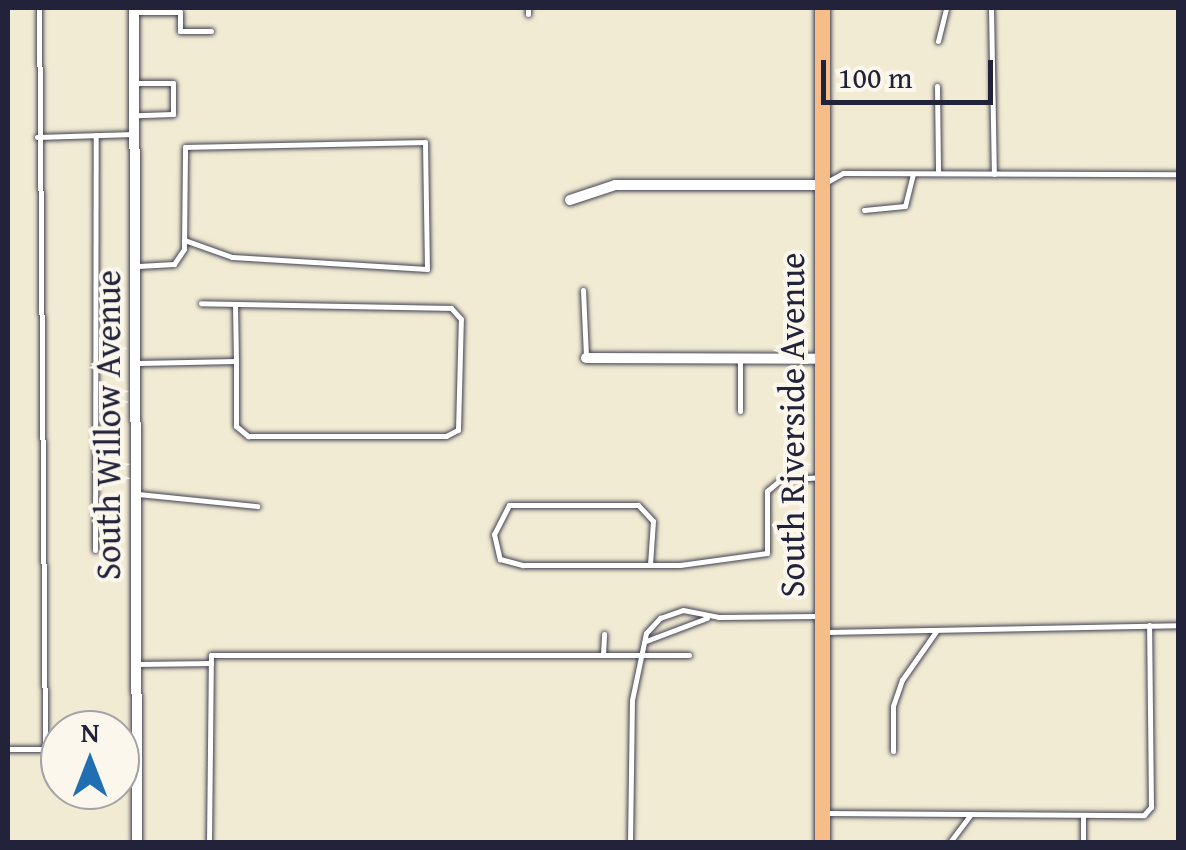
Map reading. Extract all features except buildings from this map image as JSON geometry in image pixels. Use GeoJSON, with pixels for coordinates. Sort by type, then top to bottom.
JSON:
{"type":"FeatureCollection","features":[{"type":"Feature","properties":{"kind":"main road","name":"South Riverside Avenue"},"geometry":{"type":"LineString","coordinates":[[822,8],[822,842]]}},
{"type":"Feature","properties":{"kind":"street","name":"South Willow Avenue"},"geometry":{"type":"LineString","coordinates":[[134,10],[136,842]]}},
{"type":"Feature","properties":{"kind":"street"},"geometry":{"type":"LineString","coordinates":[[570,200],[615,185],[822,185]]}},
{"type":"Feature","properties":{"kind":"street"},"geometry":{"type":"LineString","coordinates":[[586,358],[823,359]]}},
{"type":"Feature","properties":{"kind":"lane"},"geometry":{"type":"LineString","coordinates":[[8,749],[45,749],[38,8]]}},
{"type":"Feature","properties":{"kind":"lane"},"geometry":{"type":"LineString","coordinates":[[938,41],[946,8]]}},
{"type":"Feature","properties":{"kind":"lane"},"geometry":{"type":"LineString","coordinates":[[991,8],[994,174]]}},
{"type":"Feature","properties":{"kind":"lane"},"geometry":{"type":"LineString","coordinates":[[134,10],[180,12],[180,31],[211,31]]}},
{"type":"Feature","properties":{"kind":"lane"},"geometry":{"type":"LineString","coordinates":[[134,83],[173,83],[173,114],[134,115]]}},
{"type":"Feature","properties":{"kind":"lane"},"geometry":{"type":"LineString","coordinates":[[937,86],[938,174]]}},
{"type":"Feature","properties":{"kind":"lane"},"geometry":{"type":"LineString","coordinates":[[37,137],[134,134]]}},
{"type":"Feature","properties":{"kind":"lane"},"geometry":{"type":"LineString","coordinates":[[95,550],[96,135]]}},
{"type":"Feature","properties":{"kind":"lane"},"geometry":{"type":"LineString","coordinates":[[134,266],[174,264],[184,240],[185,147],[424,142],[427,269],[232,256],[184,240]]}},
{"type":"Feature","properties":{"kind":"lane"},"geometry":{"type":"LineString","coordinates":[[822,185],[843,174],[1178,174]]}},
{"type":"Feature","properties":{"kind":"lane"},"geometry":{"type":"LineString","coordinates":[[864,210],[905,206],[912,174]]}},
{"type":"Feature","properties":{"kind":"lane"},"geometry":{"type":"LineString","coordinates":[[583,290],[586,358]]}},
{"type":"Feature","properties":{"kind":"lane"},"geometry":{"type":"LineString","coordinates":[[200,303],[451,308],[461,319],[462,421],[446,436],[248,436],[236,426],[235,304]]}},
{"type":"Feature","properties":{"kind":"lane"},"geometry":{"type":"LineString","coordinates":[[740,359],[740,411]]}},
{"type":"Feature","properties":{"kind":"lane"},"geometry":{"type":"LineString","coordinates":[[135,363],[236,361]]}},
{"type":"Feature","properties":{"kind":"lane"},"geometry":{"type":"LineString","coordinates":[[650,564],[652,521],[638,504],[509,504],[494,534],[500,559],[523,566],[650,564],[768,553],[768,492],[780,480],[822,477]]}},
{"type":"Feature","properties":{"kind":"lane"},"geometry":{"type":"LineString","coordinates":[[135,493],[257,506]]}},
{"type":"Feature","properties":{"kind":"lane"},"geometry":{"type":"LineString","coordinates":[[630,842],[632,700],[640,655],[660,618],[683,610],[718,617]]}},
{"type":"Feature","properties":{"kind":"lane"},"geometry":{"type":"LineString","coordinates":[[646,641],[695,618],[718,617],[937,630],[1178,625]]}},
{"type":"Feature","properties":{"kind":"lane"},"geometry":{"type":"LineString","coordinates":[[822,813],[1144,815],[1151,807],[1149,626]]}},
{"type":"Feature","properties":{"kind":"lane"},"geometry":{"type":"LineString","coordinates":[[894,751],[892,706],[902,680],[937,630]]}},
{"type":"Feature","properties":{"kind":"lane"},"geometry":{"type":"LineString","coordinates":[[603,656],[604,634]]}},
{"type":"Feature","properties":{"kind":"lane"},"geometry":{"type":"LineString","coordinates":[[209,842],[211,655],[688,655]]}},
{"type":"Feature","properties":{"kind":"lane"},"geometry":{"type":"LineString","coordinates":[[136,664],[211,663]]}},
{"type":"Feature","properties":{"kind":"lane"},"geometry":{"type":"LineString","coordinates":[[950,842],[970,814]]}},
{"type":"Feature","properties":{"kind":"lane"},"geometry":{"type":"LineString","coordinates":[[1082,842],[1083,815]]}}]}
